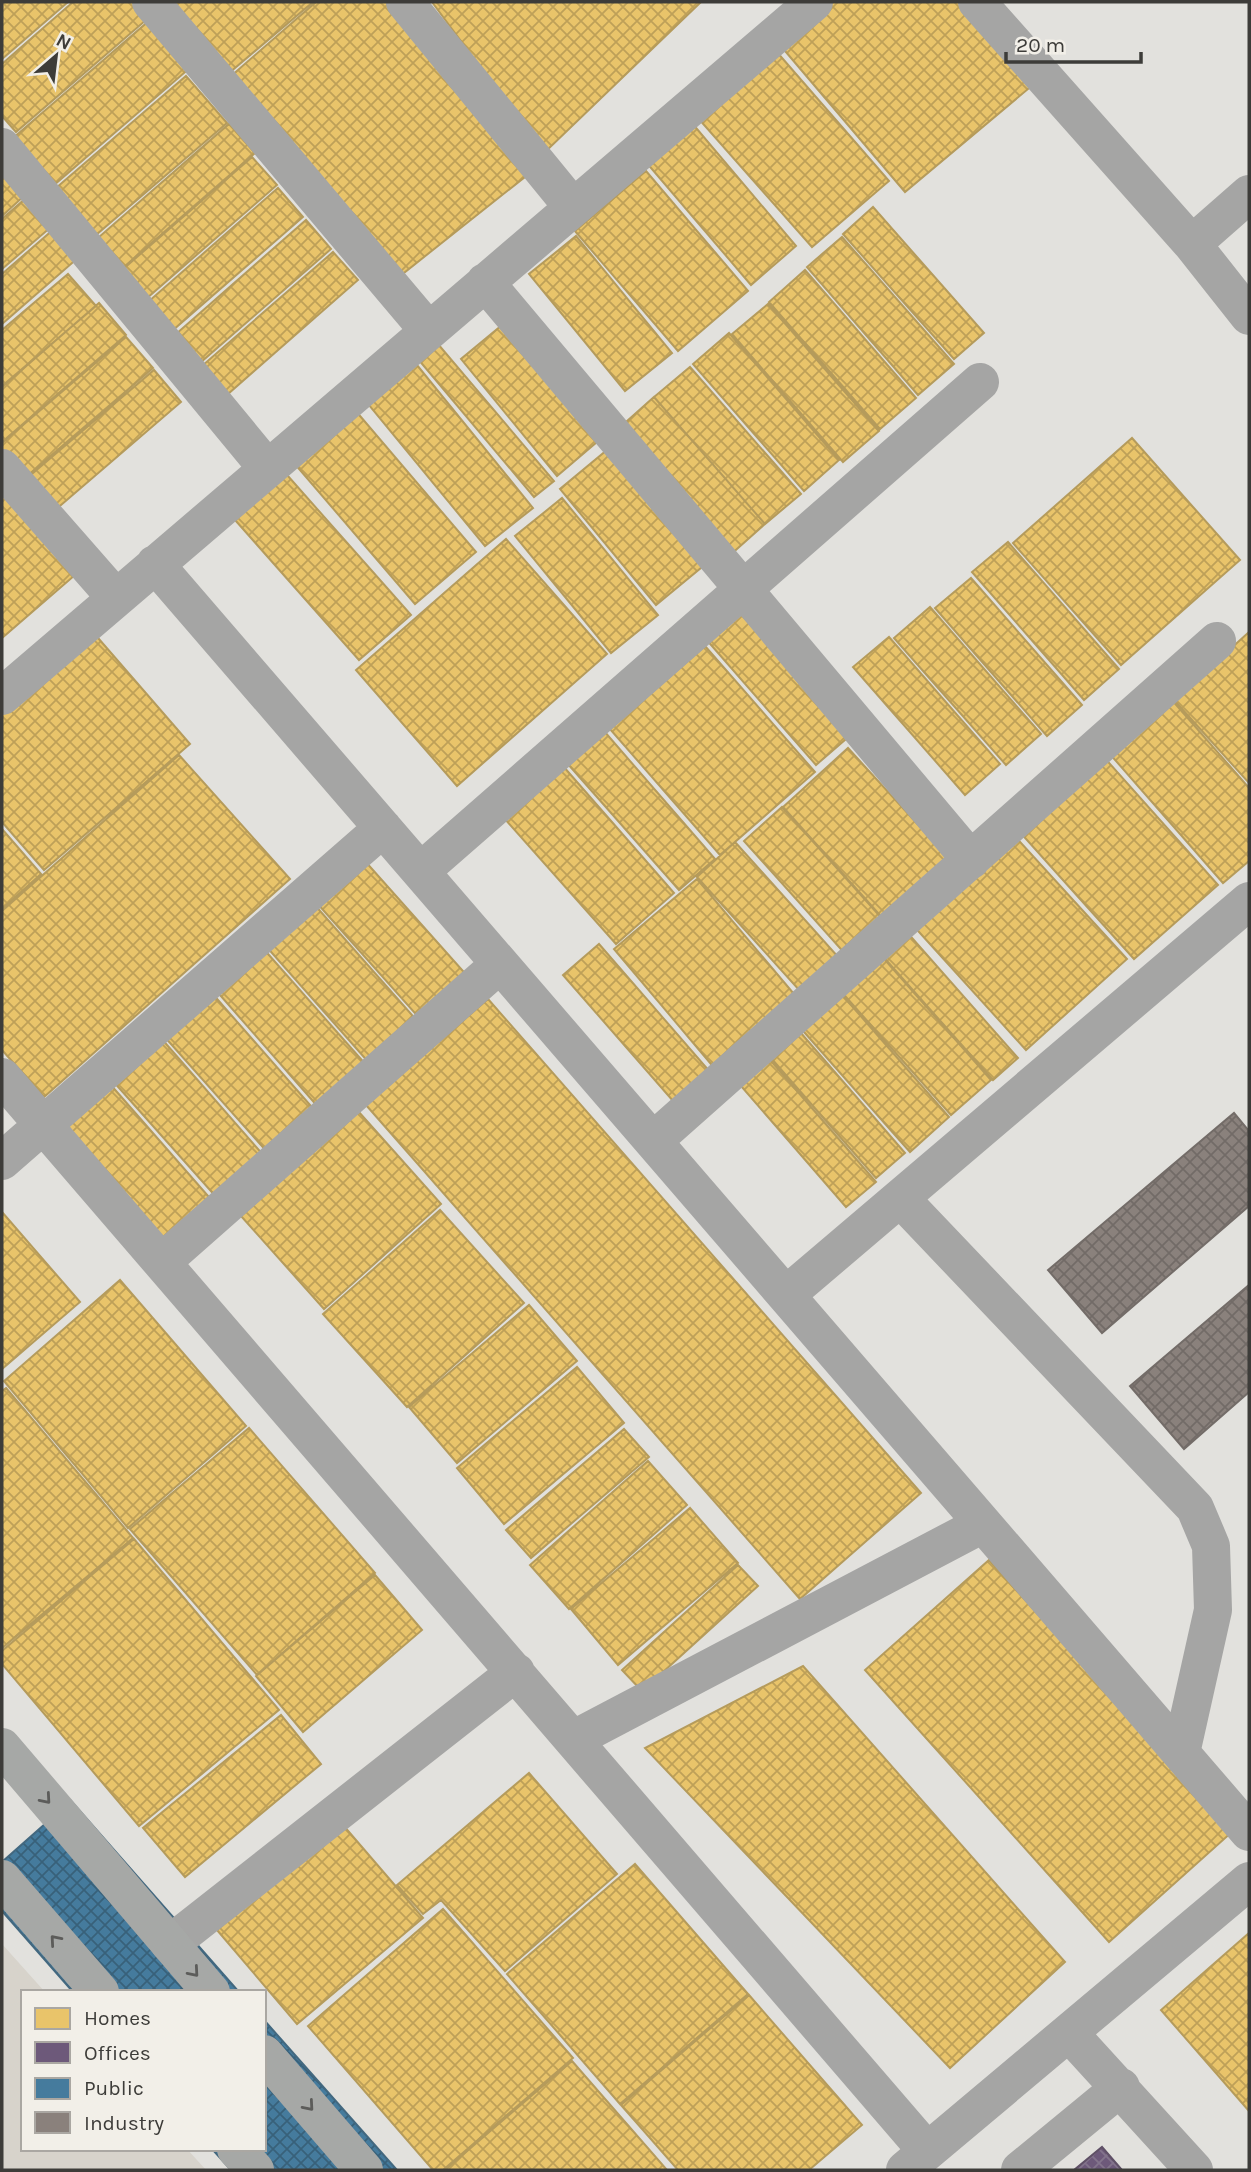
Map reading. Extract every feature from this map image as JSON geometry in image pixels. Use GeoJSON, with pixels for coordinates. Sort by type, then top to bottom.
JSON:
{"type":"FeatureCollection","features":[{"type":"Feature","properties":{"kind":"main road"},"geometry":{"type":"LineString","coordinates":[[2,1747],[209,1990]]}},
{"type":"Feature","properties":{"kind":"main road"},"geometry":{"type":"LineString","coordinates":[[2,1879],[98,1990]]}},
{"type":"Feature","properties":{"kind":"main road"},"geometry":{"type":"LineString","coordinates":[[266,2056],[364,2170]]}},
{"type":"Feature","properties":{"kind":"main road"},"geometry":{"type":"LineString","coordinates":[[238,2151],[255,2170]]}},
{"type":"Feature","properties":{"kind":"street"},"geometry":{"type":"LineString","coordinates":[[152,2],[428,330]]}},
{"type":"Feature","properties":{"kind":"street"},"geometry":{"type":"LineString","coordinates":[[405,2],[572,206]]}},
{"type":"Feature","properties":{"kind":"street"},"geometry":{"type":"LineString","coordinates":[[2,696],[572,206],[814,2]]}},
{"type":"Feature","properties":{"kind":"street"},"geometry":{"type":"LineString","coordinates":[[977,2],[1192,244],[1249,316]]}},
{"type":"Feature","properties":{"kind":"street"},"geometry":{"type":"LineString","coordinates":[[2,147],[267,468]]}},
{"type":"Feature","properties":{"kind":"street"},"geometry":{"type":"LineString","coordinates":[[1192,244],[1249,194]]}},
{"type":"Feature","properties":{"kind":"street"},"geometry":{"type":"LineString","coordinates":[[485,282],[971,860]]}},
{"type":"Feature","properties":{"kind":"street"},"geometry":{"type":"LineString","coordinates":[[421,871],[980,382]]}},
{"type":"Feature","properties":{"kind":"street"},"geometry":{"type":"LineString","coordinates":[[2,468],[116,598]]}},
{"type":"Feature","properties":{"kind":"street"},"geometry":{"type":"LineString","coordinates":[[155,565],[1249,1832]]}},
{"type":"Feature","properties":{"kind":"street"},"geometry":{"type":"LineString","coordinates":[[653,1142],[1217,641]]}},
{"type":"Feature","properties":{"kind":"street"},"geometry":{"type":"LineString","coordinates":[[2,1161],[383,828]]}},
{"type":"Feature","properties":{"kind":"street"},"geometry":{"type":"LineString","coordinates":[[786,1295],[1249,901]]}},
{"type":"Feature","properties":{"kind":"street"},"geometry":{"type":"LineString","coordinates":[[162,1262],[500,964]]}},
{"type":"Feature","properties":{"kind":"street"},"geometry":{"type":"LineString","coordinates":[[2,1077],[574,1739],[916,2161],[1249,1881]]}},
{"type":"Feature","properties":{"kind":"street"},"geometry":{"type":"LineString","coordinates":[[900,1198],[1195,1508],[1210,1546],[1213,1610],[1181,1753]]}},
{"type":"Feature","properties":{"kind":"street"},"geometry":{"type":"LineString","coordinates":[[574,1739],[983,1524]]}},
{"type":"Feature","properties":{"kind":"street"},"geometry":{"type":"LineString","coordinates":[[170,1944],[516,1672]]}},
{"type":"Feature","properties":{"kind":"street"},"geometry":{"type":"LineString","coordinates":[[1069,2033],[1194,2170]]}},
{"type":"Feature","properties":{"kind":"street"},"geometry":{"type":"LineString","coordinates":[[1020,2170],[1121,2088]]}},
{"type":"Feature","properties":{"kind":"shaded area"},"geometry":{"type":"Polygon","coordinates":[[[2,1944],[43,1990],[21,1990],[21,2151],[189,2151],[206,2170],[2,2170],[2,1944]]]}},
{"type":"Feature","properties":{"kind":"building: Homes"},"geometry":{"type":"Polygon","coordinates":[[[2,2],[68,2],[2,59],[2,2]]]}},
{"type":"Feature","properties":{"kind":"building: Homes"},"geometry":{"type":"Polygon","coordinates":[[[73,2],[142,2],[153,14],[16,132],[2,116],[2,64],[73,2]]]}},
{"type":"Feature","properties":{"kind":"building: Homes"},"geometry":{"type":"Polygon","coordinates":[[[168,2],[313,2],[229,73],[168,2]]]}},
{"type":"Feature","properties":{"kind":"building: Homes"},"geometry":{"type":"Polygon","coordinates":[[[316,2],[399,2],[535,169],[395,280],[231,76],[316,2]]]}},
{"type":"Feature","properties":{"kind":"building: Homes"},"geometry":{"type":"Polygon","coordinates":[[[432,2],[701,2],[544,153],[432,2]]]}},
{"type":"Feature","properties":{"kind":"building: Homes"},"geometry":{"type":"Polygon","coordinates":[[[832,2],[965,2],[1034,84],[905,192],[780,45],[832,2]]]}},
{"type":"Feature","properties":{"kind":"building: Homes"},"geometry":{"type":"Polygon","coordinates":[[[150,20],[191,67],[54,185],[13,138],[150,20]]]}},
{"type":"Feature","properties":{"kind":"building: Homes"},"geometry":{"type":"Polygon","coordinates":[[[776,51],[889,181],[812,247],[698,118],[776,51]]]}},
{"type":"Feature","properties":{"kind":"building: Homes"},"geometry":{"type":"Polygon","coordinates":[[[186,76],[227,123],[90,240],[49,194],[186,76]]]}},
{"type":"Feature","properties":{"kind":"building: Homes"},"geometry":{"type":"Polygon","coordinates":[[[686,116],[796,246],[751,285],[640,155],[686,116]]]}},
{"type":"Feature","properties":{"kind":"building: Homes"},"geometry":{"type":"Polygon","coordinates":[[[229,124],[255,153],[117,273],[91,244],[229,124]]]}},
{"type":"Feature","properties":{"kind":"building: Homes"},"geometry":{"type":"Polygon","coordinates":[[[252,157],[277,185],[139,305],[114,277],[252,157]]]}},
{"type":"Feature","properties":{"kind":"building: Homes"},"geometry":{"type":"Polygon","coordinates":[[[2,170],[24,196],[2,216],[2,170]]]}},
{"type":"Feature","properties":{"kind":"building: Homes"},"geometry":{"type":"Polygon","coordinates":[[[646,171],[748,291],[678,351],[575,231],[646,171]]]}},
{"type":"Feature","properties":{"kind":"building: Homes"},"geometry":{"type":"Polygon","coordinates":[[[278,188],[303,217],[165,337],[140,309],[278,188]]]}},
{"type":"Feature","properties":{"kind":"building: Homes"},"geometry":{"type":"Polygon","coordinates":[[[26,198],[51,227],[2,269],[2,219],[26,198]]]}},
{"type":"Feature","properties":{"kind":"building: Homes"},"geometry":{"type":"Polygon","coordinates":[[[873,207],[984,333],[954,359],[843,234],[873,207]]]}},
{"type":"Feature","properties":{"kind":"building: Homes"},"geometry":{"type":"Polygon","coordinates":[[[306,220],[331,249],[193,369],[168,341],[306,220]]]}},
{"type":"Feature","properties":{"kind":"building: Homes"},"geometry":{"type":"Polygon","coordinates":[[[54,229],[79,257],[2,324],[2,274],[54,229]]]}},
{"type":"Feature","properties":{"kind":"building: Homes"},"geometry":{"type":"Polygon","coordinates":[[[576,236],[672,353],[625,391],[529,274],[576,236]]]}},
{"type":"Feature","properties":{"kind":"building: Homes"},"geometry":{"type":"Polygon","coordinates":[[[842,237],[954,364],[918,395],[807,267],[842,237]]]}},
{"type":"Feature","properties":{"kind":"building: Homes"},"geometry":{"type":"Polygon","coordinates":[[[333,252],[358,280],[220,401],[195,372],[333,252]]]}},
{"type":"Feature","properties":{"kind":"building: Homes"},"geometry":{"type":"Polygon","coordinates":[[[805,270],[916,398],[880,429],[769,302],[805,270]]]}},
{"type":"Feature","properties":{"kind":"building: Homes"},"geometry":{"type":"Polygon","coordinates":[[[68,274],[96,306],[2,386],[2,330],[68,274]]]}},
{"type":"Feature","properties":{"kind":"building: Homes"},"geometry":{"type":"Polygon","coordinates":[[[99,303],[126,335],[2,442],[2,387],[99,303]]]}},
{"type":"Feature","properties":{"kind":"building: Homes"},"geometry":{"type":"Polygon","coordinates":[[[768,304],[879,431],[843,462],[732,334],[768,304]]]}},
{"type":"Feature","properties":{"kind":"building: Homes"},"geometry":{"type":"Polygon","coordinates":[[[507,321],[603,437],[557,476],[461,359],[507,321]]]}},
{"type":"Feature","properties":{"kind":"building: Homes"},"geometry":{"type":"Polygon","coordinates":[[[729,333],[839,460],[804,491],[693,364],[729,333]]]}},
{"type":"Feature","properties":{"kind":"building: Homes"},"geometry":{"type":"Polygon","coordinates":[[[126,337],[153,368],[26,477],[2,450],[2,443],[126,337]]]}},
{"type":"Feature","properties":{"kind":"building: Homes"},"geometry":{"type":"Polygon","coordinates":[[[432,337],[554,481],[534,497],[413,353],[432,337]]]}},
{"type":"Feature","properties":{"kind":"building: Homes"},"geometry":{"type":"Polygon","coordinates":[[[408,354],[533,508],[485,546],[359,393],[408,354]]]}},
{"type":"Feature","properties":{"kind":"building: Homes"},"geometry":{"type":"Polygon","coordinates":[[[690,367],[801,494],[765,524],[654,397],[690,367]]]}},
{"type":"Feature","properties":{"kind":"building: Homes"},"geometry":{"type":"Polygon","coordinates":[[[154,370],[181,402],[54,511],[26,479],[154,370]]]}},
{"type":"Feature","properties":{"kind":"building: Homes"},"geometry":{"type":"Polygon","coordinates":[[[654,397],[765,524],[729,556],[618,429],[654,397]]]}},
{"type":"Feature","properties":{"kind":"building: Homes"},"geometry":{"type":"Polygon","coordinates":[[[349,403],[476,552],[415,604],[288,456],[349,403]]]}},
{"type":"Feature","properties":{"kind":"building: Homes"},"geometry":{"type":"Polygon","coordinates":[[[1132,438],[1240,560],[1121,665],[1013,543],[1132,438]]]}},
{"type":"Feature","properties":{"kind":"building: Homes"},"geometry":{"type":"Polygon","coordinates":[[[607,450],[702,567],[656,605],[560,489],[607,450]]]}},
{"type":"Feature","properties":{"kind":"building: Homes"},"geometry":{"type":"Polygon","coordinates":[[[280,467],[411,615],[359,660],[228,512],[280,467]]]}},
{"type":"Feature","properties":{"kind":"building: Homes"},"geometry":{"type":"Polygon","coordinates":[[[2,477],[82,569],[2,638],[2,477]]]}},
{"type":"Feature","properties":{"kind":"building: Homes"},"geometry":{"type":"Polygon","coordinates":[[[562,498],[658,615],[611,653],[515,536],[562,498]]]}},
{"type":"Feature","properties":{"kind":"building: Homes"},"geometry":{"type":"Polygon","coordinates":[[[506,539],[607,654],[457,786],[356,670],[506,539]]]}},
{"type":"Feature","properties":{"kind":"building: Homes"},"geometry":{"type":"Polygon","coordinates":[[[1008,542],[1119,669],[1084,700],[972,572],[1008,542]]]}},
{"type":"Feature","properties":{"kind":"building: Homes"},"geometry":{"type":"Polygon","coordinates":[[[971,578],[1082,705],[1047,736],[935,608],[971,578]]]}},
{"type":"Feature","properties":{"kind":"building: Homes"},"geometry":{"type":"Polygon","coordinates":[[[741,607],[852,734],[816,765],[705,638],[741,607]]]}},
{"type":"Feature","properties":{"kind":"building: Homes"},"geometry":{"type":"Polygon","coordinates":[[[930,607],[1041,734],[1006,765],[894,638],[930,607]]]}},
{"type":"Feature","properties":{"kind":"building: Homes"},"geometry":{"type":"Polygon","coordinates":[[[92,631],[190,744],[44,870],[2,822],[2,709],[92,631]]]}},
{"type":"Feature","properties":{"kind":"building: Homes"},"geometry":{"type":"Polygon","coordinates":[[[1249,632],[1249,783],[1174,700],[1249,632]]]}},
{"type":"Feature","properties":{"kind":"building: Homes"},"geometry":{"type":"Polygon","coordinates":[[[889,637],[1000,764],[965,795],[853,667],[889,637]]]}},
{"type":"Feature","properties":{"kind":"building: Homes"},"geometry":{"type":"Polygon","coordinates":[[[705,646],[815,772],[720,855],[610,729],[705,646]]]}},
{"type":"Feature","properties":{"kind":"building: Homes"},"geometry":{"type":"Polygon","coordinates":[[[1171,699],[1249,788],[1249,861],[1223,883],[1109,753],[1171,699]]]}},
{"type":"Feature","properties":{"kind":"building: Homes"},"geometry":{"type":"Polygon","coordinates":[[[604,731],[715,859],[679,890],[567,763],[604,731]]]}},
{"type":"Feature","properties":{"kind":"building: Homes"},"geometry":{"type":"Polygon","coordinates":[[[848,748],[953,863],[887,923],[783,807],[848,748]]]}},
{"type":"Feature","properties":{"kind":"building: Homes"},"geometry":{"type":"Polygon","coordinates":[[[179,755],[290,879],[44,1097],[2,1050],[2,911],[179,755]]]}},
{"type":"Feature","properties":{"kind":"building: Homes"},"geometry":{"type":"Polygon","coordinates":[[[1102,755],[1218,885],[1134,959],[1018,830],[1102,755]]]}},
{"type":"Feature","properties":{"kind":"building: Homes"},"geometry":{"type":"Polygon","coordinates":[[[563,766],[674,893],[616,944],[504,818],[563,766]]]}},
{"type":"Feature","properties":{"kind":"building: Homes"},"geometry":{"type":"Polygon","coordinates":[[[782,807],[886,923],[848,957],[744,841],[782,807]]]}},
{"type":"Feature","properties":{"kind":"building: Homes"},"geometry":{"type":"Polygon","coordinates":[[[2,829],[41,874],[2,909],[2,829]]]}},
{"type":"Feature","properties":{"kind":"building: Homes"},"geometry":{"type":"Polygon","coordinates":[[[1011,832],[1127,959],[1026,1050],[910,922],[1011,832]]]}},
{"type":"Feature","properties":{"kind":"building: Homes"},"geometry":{"type":"Polygon","coordinates":[[[735,842],[839,958],[801,992],[697,877],[735,842]]]}},
{"type":"Feature","properties":{"kind":"building: Homes"},"geometry":{"type":"Polygon","coordinates":[[[364,860],[470,979],[422,1021],[316,902],[364,860]]]}},
{"type":"Feature","properties":{"kind":"building: Homes"},"geometry":{"type":"Polygon","coordinates":[[[697,879],[799,1000],[716,1070],[614,949],[697,879]]]}},
{"type":"Feature","properties":{"kind":"building: Homes"},"geometry":{"type":"Polygon","coordinates":[[[313,903],[419,1023],[371,1065],[265,945],[313,903]]]}},
{"type":"Feature","properties":{"kind":"building: Homes"},"geometry":{"type":"Polygon","coordinates":[[[905,930],[1018,1058],[993,1080],[879,952],[905,930]]]}},
{"type":"Feature","properties":{"kind":"building: Homes"},"geometry":{"type":"Polygon","coordinates":[[[599,944],[710,1072],[674,1102],[563,975],[599,944]]]}},
{"type":"Feature","properties":{"kind":"building: Homes"},"geometry":{"type":"Polygon","coordinates":[[[261,946],[367,1066],[319,1108],[213,987],[261,946]]]}},
{"type":"Feature","properties":{"kind":"building: Homes"},"geometry":{"type":"Polygon","coordinates":[[[878,952],[991,1080],[951,1115],[838,988],[878,952]]]}},
{"type":"Feature","properties":{"kind":"building: Homes"},"geometry":{"type":"Polygon","coordinates":[[[837,989],[949,1117],[910,1152],[797,1024],[837,989]]]}},
{"type":"Feature","properties":{"kind":"building: Homes"},"geometry":{"type":"Polygon","coordinates":[[[211,992],[317,1113],[269,1154],[163,1035],[211,992]]]}},
{"type":"Feature","properties":{"kind":"building: Homes"},"geometry":{"type":"Polygon","coordinates":[[[488,999],[921,1493],[800,1599],[366,1105],[488,999]]]}},
{"type":"Feature","properties":{"kind":"building: Homes"},"geometry":{"type":"Polygon","coordinates":[[[794,1025],[905,1153],[876,1178],[764,1050],[794,1025]]]}},
{"type":"Feature","properties":{"kind":"building: Homes"},"geometry":{"type":"Polygon","coordinates":[[[160,1037],[265,1157],[218,1199],[112,1080],[160,1037]]]}},
{"type":"Feature","properties":{"kind":"building: Homes"},"geometry":{"type":"Polygon","coordinates":[[[765,1054],[876,1182],[846,1207],[735,1079],[765,1054]]]}},
{"type":"Feature","properties":{"kind":"building: Homes"},"geometry":{"type":"Polygon","coordinates":[[[110,1084],[215,1204],[168,1246],[62,1126],[110,1084]]]}},
{"type":"Feature","properties":{"kind":"building: Homes"},"geometry":{"type":"Polygon","coordinates":[[[358,1111],[441,1204],[324,1309],[241,1216],[358,1111]]]}},
{"type":"Feature","properties":{"kind":"building: Homes"},"geometry":{"type":"Polygon","coordinates":[[[440,1210],[524,1303],[407,1407],[323,1314],[440,1210]]]}},
{"type":"Feature","properties":{"kind":"building: Homes"},"geometry":{"type":"Polygon","coordinates":[[[2,1212],[80,1302],[2,1369],[2,1212]]]}},
{"type":"Feature","properties":{"kind":"building: Homes"},"geometry":{"type":"Polygon","coordinates":[[[120,1280],[246,1426],[128,1528],[4,1381],[120,1280]]]}},
{"type":"Feature","properties":{"kind":"building: Homes"},"geometry":{"type":"Polygon","coordinates":[[[529,1305],[577,1361],[457,1463],[409,1407],[529,1305]]]}},
{"type":"Feature","properties":{"kind":"building: Homes"},"geometry":{"type":"Polygon","coordinates":[[[577,1367],[624,1423],[504,1524],[457,1468],[577,1367]]]}},
{"type":"Feature","properties":{"kind":"building: Homes"},"geometry":{"type":"Polygon","coordinates":[[[6,1388],[133,1538],[2,1648],[2,1391],[6,1388]]]}},
{"type":"Feature","properties":{"kind":"building: Homes"},"geometry":{"type":"Polygon","coordinates":[[[249,1428],[375,1573],[257,1675],[130,1529],[249,1428]]]}},
{"type":"Feature","properties":{"kind":"building: Homes"},"geometry":{"type":"Polygon","coordinates":[[[624,1429],[649,1457],[531,1558],[506,1530],[624,1429]]]}},
{"type":"Feature","properties":{"kind":"building: Homes"},"geometry":{"type":"Polygon","coordinates":[[[648,1461],[687,1505],[569,1609],[530,1565],[648,1461]]]}},
{"type":"Feature","properties":{"kind":"building: Homes"},"geometry":{"type":"Polygon","coordinates":[[[690,1508],[738,1563],[618,1665],[571,1609],[690,1508]]]}},
{"type":"Feature","properties":{"kind":"building: Homes"},"geometry":{"type":"Polygon","coordinates":[[[134,1539],[279,1710],[139,1826],[2,1664],[2,1651],[134,1539]]]}},
{"type":"Feature","properties":{"kind":"building: Homes"},"geometry":{"type":"Polygon","coordinates":[[[989,1560],[1233,1831],[1109,1942],[865,1670],[989,1560]]]}},
{"type":"Feature","properties":{"kind":"building: Homes"},"geometry":{"type":"Polygon","coordinates":[[[738,1565],[758,1586],[642,1691],[622,1670],[738,1565]]]}},
{"type":"Feature","properties":{"kind":"building: Homes"},"geometry":{"type":"Polygon","coordinates":[[[375,1575],[422,1630],[303,1732],[256,1676],[375,1575]]]}},
{"type":"Feature","properties":{"kind":"building: Homes"},"geometry":{"type":"Polygon","coordinates":[[[803,1666],[1065,1962],[950,2068],[645,1748],[803,1666]]]}},
{"type":"Feature","properties":{"kind":"building: Homes"},"geometry":{"type":"Polygon","coordinates":[[[281,1715],[321,1764],[185,1877],[143,1828],[281,1715]]]}},
{"type":"Feature","properties":{"kind":"building: Homes"},"geometry":{"type":"Polygon","coordinates":[[[529,1773],[617,1874],[505,1971],[441,1900],[423,1914],[397,1885],[529,1773]]]}},
{"type":"Feature","properties":{"kind":"building: Homes"},"geometry":{"type":"Polygon","coordinates":[[[343,1825],[423,1918],[297,2024],[217,1930],[343,1825]]]}},
{"type":"Feature","properties":{"kind":"building: Homes"},"geometry":{"type":"Polygon","coordinates":[[[635,1864],[748,1994],[620,2104],[507,1974],[635,1864]]]}},
{"type":"Feature","properties":{"kind":"building: Homes"},"geometry":{"type":"Polygon","coordinates":[[[443,1909],[573,2058],[443,2170],[433,2170],[308,2026],[443,1909]]]}},
{"type":"Feature","properties":{"kind":"building: Homes"},"geometry":{"type":"Polygon","coordinates":[[[1249,1933],[1249,2111],[1161,2010],[1249,1933]]]}},
{"type":"Feature","properties":{"kind":"building: Homes"},"geometry":{"type":"Polygon","coordinates":[[[749,1995],[862,2125],[809,2170],[678,2170],[621,2105],[749,1995]]]}},
{"type":"Feature","properties":{"kind":"building: Homes"},"geometry":{"type":"Polygon","coordinates":[[[572,2061],[667,2170],[445,2170],[572,2061]]]}},
{"type":"Feature","properties":{"kind":"building: Offices"},"geometry":{"type":"Polygon","coordinates":[[[1102,2147],[1122,2170],[1074,2170],[1102,2147]]]}},
{"type":"Feature","properties":{"kind":"building: Public"},"geometry":{"type":"Polygon","coordinates":[[[71,1801],[237,1990],[71,1990],[2,1911],[2,1862],[71,1801]]]}},
{"type":"Feature","properties":{"kind":"building: Public"},"geometry":{"type":"Polygon","coordinates":[[[266,2022],[397,2170],[231,2170],[214,2151],[266,2151],[266,2022]]]}},
{"type":"Feature","properties":{"kind":"building: Industry"},"geometry":{"type":"Polygon","coordinates":[[[1234,1113],[1249,1131],[1249,1206],[1102,1333],[1048,1270],[1234,1113]]]}},
{"type":"Feature","properties":{"kind":"building: Industry"},"geometry":{"type":"Polygon","coordinates":[[[1249,1285],[1249,1392],[1184,1449],[1130,1386],[1249,1285]]]}}]}
